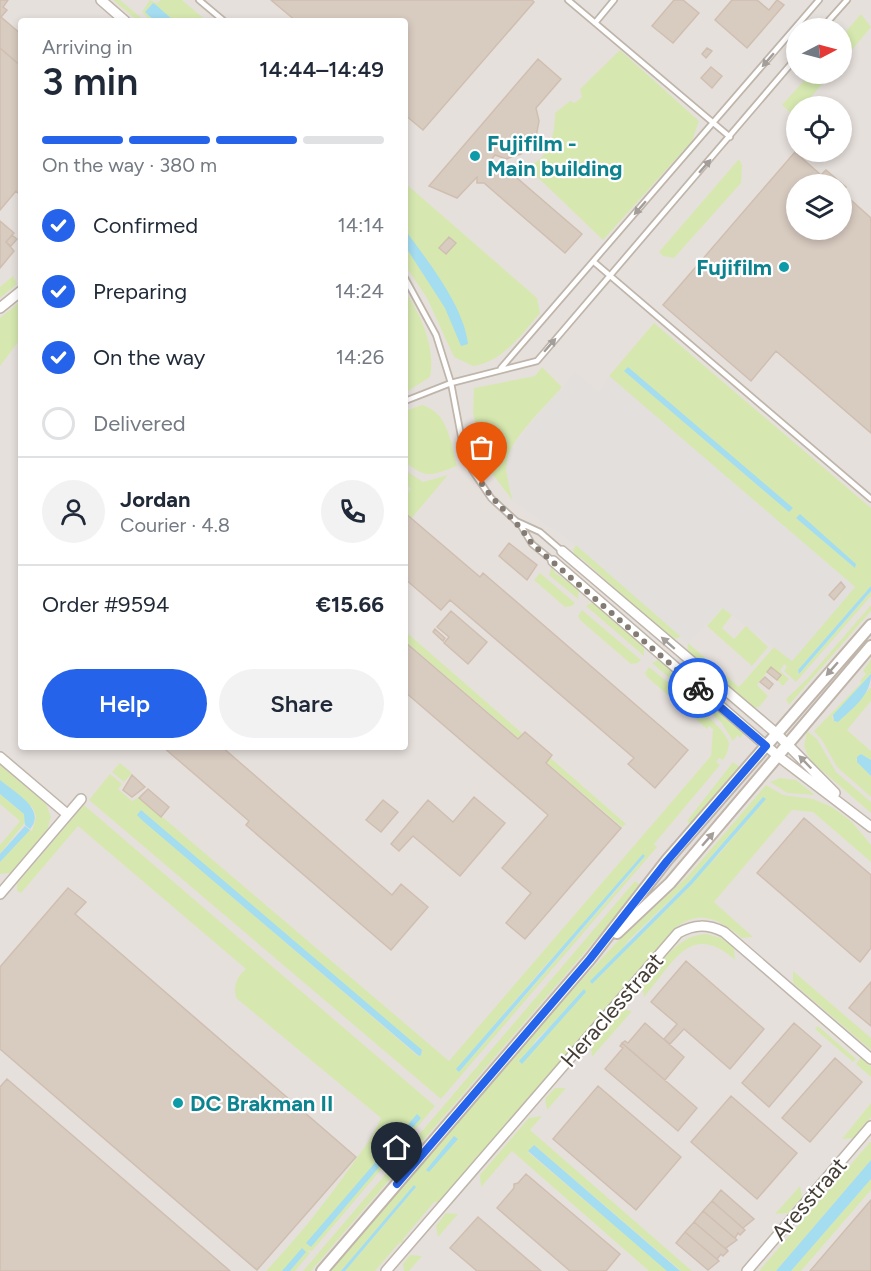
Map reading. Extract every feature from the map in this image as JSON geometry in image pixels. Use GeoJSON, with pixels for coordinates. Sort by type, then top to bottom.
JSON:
{"type":"FeatureCollection","features":[{"type":"Feature","properties":{"kind":"street"},"geometry":{"type":"LineString","coordinates":[[101,0],[122,18]]}},
{"type":"Feature","properties":{"kind":"street"},"geometry":{"type":"LineString","coordinates":[[0,308],[18,293]]}},
{"type":"Feature","properties":{"kind":"street"},"geometry":{"type":"LineString","coordinates":[[562,551],[777,734],[871,828]]}},
{"type":"Feature","properties":{"kind":"street"},"geometry":{"type":"LineString","coordinates":[[553,561],[766,746],[851,810]]}},
{"type":"Feature","properties":{"kind":"street"},"geometry":{"type":"LineString","coordinates":[[322,1271],[590,959],[667,861],[871,625]]}},
{"type":"Feature","properties":{"kind":"street"},"geometry":{"type":"LineString","coordinates":[[590,959],[670,883],[871,646]]}},
{"type":"Feature","properties":{"kind":"street"},"geometry":{"type":"LineString","coordinates":[[0,757],[67,814]]}},
{"type":"Feature","properties":{"kind":"street"},"geometry":{"type":"LineString","coordinates":[[0,894],[81,799]]}},
{"type":"Feature","properties":{"kind":"street","name":"Heraclesstraat"},"geometry":{"type":"LineString","coordinates":[[386,1271],[678,933],[689,927],[701,924],[724,932],[871,1059]]}},
{"type":"Feature","properties":{"kind":"street","name":"Aresstraat"},"geometry":{"type":"LineString","coordinates":[[747,1271],[871,1126]]}},
{"type":"Feature","properties":{"kind":"lane"},"geometry":{"type":"LineString","coordinates":[[199,0],[220,18]]}},
{"type":"Feature","properties":{"kind":"lane"},"geometry":{"type":"LineString","coordinates":[[568,0],[729,136]]}},
{"type":"Feature","properties":{"kind":"lane"},"geometry":{"type":"LineString","coordinates":[[595,23],[614,0]]}},
{"type":"Feature","properties":{"kind":"lane"},"geometry":{"type":"LineString","coordinates":[[500,370],[819,0]]}},
{"type":"Feature","properties":{"kind":"lane"},"geometry":{"type":"LineString","coordinates":[[831,18],[847,0]]}},
{"type":"Feature","properties":{"kind":"lane"},"geometry":{"type":"LineString","coordinates":[[408,400],[451,383],[537,361],[786,70]]}},
{"type":"Feature","properties":{"kind":"lane"},"geometry":{"type":"LineString","coordinates":[[594,262],[871,499]]}},
{"type":"Feature","properties":{"kind":"lane"},"geometry":{"type":"LineString","coordinates":[[408,284],[436,335],[451,383],[461,436],[472,470],[491,498],[520,524],[532,544],[553,561]]}},
{"type":"Feature","properties":{"kind":"lane"},"geometry":{"type":"LineString","coordinates":[[520,524],[540,532],[562,551]]}},
{"type":"Feature","properties":{"kind":"shaded area"},"geometry":{"type":"Polygon","coordinates":[[[0,0],[871,0],[871,1271],[0,1271],[0,0]]]}},
{"type":"Feature","properties":{"kind":"shaded area"},"geometry":{"type":"Polygon","coordinates":[[[575,372],[599,392],[609,376],[855,587],[792,661],[723,608],[688,643],[576,545],[513,501],[506,470],[508,455],[517,440],[575,372]]]}},
{"type":"Feature","properties":{"kind":"green space"},"geometry":{"type":"Polygon","coordinates":[[[113,0],[120,0],[141,18],[134,18],[113,0]]]}},
{"type":"Feature","properties":{"kind":"green space"},"geometry":{"type":"Polygon","coordinates":[[[150,0],[157,3],[161,0],[182,0],[203,18],[170,18],[153,3],[145,12],[152,18],[148,18],[142,12],[150,0]]]}},
{"type":"Feature","properties":{"kind":"green space"},"geometry":{"type":"Polygon","coordinates":[[[861,14],[871,27],[852,50],[852,24],[861,14]]]}},
{"type":"Feature","properties":{"kind":"green space"},"geometry":{"type":"Polygon","coordinates":[[[620,50],[699,121],[692,141],[603,240],[528,168],[546,152],[554,130],[555,113],[570,101],[575,103],[582,97],[580,89],[620,50]]]}},
{"type":"Feature","properties":{"kind":"green space"},"geometry":{"type":"Polygon","coordinates":[[[801,84],[822,84],[812,96],[790,96],[801,84]]]}},
{"type":"Feature","properties":{"kind":"green space"},"geometry":{"type":"Polygon","coordinates":[[[739,159],[742,165],[741,183],[674,258],[663,256],[659,252],[739,159]]]}},
{"type":"Feature","properties":{"kind":"green space"},"geometry":{"type":"Polygon","coordinates":[[[408,186],[537,298],[540,313],[511,346],[493,359],[473,366],[454,357],[427,298],[408,270],[408,186]]]}},
{"type":"Feature","properties":{"kind":"green space"},"geometry":{"type":"Polygon","coordinates":[[[13,276],[17,284],[0,298],[0,287],[13,276]]]}},
{"type":"Feature","properties":{"kind":"green space"},"geometry":{"type":"Polygon","coordinates":[[[408,296],[429,343],[430,377],[408,391],[408,296]]]}},
{"type":"Feature","properties":{"kind":"green space"},"geometry":{"type":"Polygon","coordinates":[[[18,303],[18,342],[0,366],[0,318],[18,303]]]}},
{"type":"Feature","properties":{"kind":"green space"},"geometry":{"type":"Polygon","coordinates":[[[654,323],[871,508],[871,586],[798,670],[799,674],[871,591],[871,596],[796,682],[784,671],[787,667],[784,664],[780,671],[789,679],[783,686],[777,680],[780,675],[771,667],[757,685],[768,696],[759,707],[753,708],[687,652],[688,643],[739,687],[774,647],[792,661],[855,587],[609,376],[654,323]]]}},
{"type":"Feature","properties":{"kind":"green space"},"geometry":{"type":"Polygon","coordinates":[[[542,367],[562,387],[525,428],[509,454],[507,472],[513,501],[484,463],[473,413],[474,388],[535,376],[542,367]]]}},
{"type":"Feature","properties":{"kind":"green space"},"geometry":{"type":"Polygon","coordinates":[[[422,405],[438,415],[450,438],[457,466],[441,472],[425,474],[408,464],[408,410],[422,405]]]}},
{"type":"Feature","properties":{"kind":"green space"},"geometry":{"type":"Polygon","coordinates":[[[408,472],[423,482],[448,475],[408,522],[408,492],[411,489],[408,486],[408,472]]]}},
{"type":"Feature","properties":{"kind":"green space"},"geometry":{"type":"Polygon","coordinates":[[[576,545],[681,636],[673,640],[581,558],[575,556],[573,550],[576,545]]]}},
{"type":"Feature","properties":{"kind":"green space"},"geometry":{"type":"Polygon","coordinates":[[[552,566],[555,573],[579,589],[578,599],[549,575],[552,566]]]}},
{"type":"Feature","properties":{"kind":"green space"},"geometry":{"type":"Polygon","coordinates":[[[540,573],[575,603],[565,607],[534,580],[540,573]]]}},
{"type":"Feature","properties":{"kind":"green space"},"geometry":{"type":"Polygon","coordinates":[[[591,603],[597,605],[644,645],[644,656],[586,606],[591,603]]]}},
{"type":"Feature","properties":{"kind":"green space"},"geometry":{"type":"Polygon","coordinates":[[[871,605],[871,611],[789,705],[786,699],[807,679],[871,605]]]}},
{"type":"Feature","properties":{"kind":"green space"},"geometry":{"type":"Polygon","coordinates":[[[723,608],[732,615],[722,628],[734,639],[746,626],[768,647],[752,666],[707,626],[723,608]]]}},
{"type":"Feature","properties":{"kind":"green space"},"geometry":{"type":"Polygon","coordinates":[[[582,610],[641,660],[631,664],[580,620],[578,616],[582,610]]]}},
{"type":"Feature","properties":{"kind":"green space"},"geometry":{"type":"Polygon","coordinates":[[[408,634],[626,824],[622,827],[408,644],[408,634]]]}},
{"type":"Feature","properties":{"kind":"green space"},"geometry":{"type":"Polygon","coordinates":[[[871,659],[871,674],[832,717],[838,722],[871,687],[871,701],[847,730],[871,751],[871,760],[861,754],[856,760],[871,776],[871,797],[837,767],[822,740],[814,731],[861,683],[860,681],[866,674],[863,671],[871,659]]]}},
{"type":"Feature","properties":{"kind":"green space"},"geometry":{"type":"Polygon","coordinates":[[[658,660],[745,732],[740,738],[738,735],[733,741],[721,722],[652,663],[658,660]]]}},
{"type":"Feature","properties":{"kind":"green space"},"geometry":{"type":"Polygon","coordinates":[[[649,667],[708,716],[726,737],[729,744],[728,750],[723,760],[719,758],[716,762],[720,765],[654,844],[657,847],[441,1099],[89,800],[110,774],[122,784],[118,789],[132,801],[139,797],[449,1061],[711,756],[713,729],[709,726],[707,729],[645,673],[649,667]],[[137,815],[418,1056],[421,1055],[137,815]],[[645,857],[542,969],[460,1065],[457,1069],[459,1072],[645,857]]]}},
{"type":"Feature","properties":{"kind":"green space"},"geometry":{"type":"Polygon","coordinates":[[[807,731],[817,739],[836,772],[871,802],[871,813],[810,760],[804,746],[807,731]]]}},
{"type":"Feature","properties":{"kind":"green space"},"geometry":{"type":"Polygon","coordinates":[[[733,762],[743,769],[691,825],[687,821],[733,762]]]}},
{"type":"Feature","properties":{"kind":"green space"},"geometry":{"type":"Polygon","coordinates":[[[120,763],[132,773],[124,782],[112,772],[120,763]]]}},
{"type":"Feature","properties":{"kind":"green space"},"geometry":{"type":"Polygon","coordinates":[[[0,765],[46,804],[51,817],[47,830],[10,873],[0,874],[0,862],[30,830],[32,831],[36,817],[33,808],[0,780],[0,765]]]}},
{"type":"Feature","properties":{"kind":"green space"},"geometry":{"type":"Polygon","coordinates":[[[780,778],[796,780],[815,795],[787,793],[770,782],[780,778]]]}},
{"type":"Feature","properties":{"kind":"green space"},"geometry":{"type":"Polygon","coordinates":[[[766,785],[783,795],[813,799],[832,807],[852,822],[871,845],[871,862],[813,812],[792,810],[714,902],[753,937],[742,938],[712,919],[696,918],[678,926],[439,1204],[435,1201],[403,1239],[404,1244],[400,1242],[375,1271],[345,1271],[416,1187],[341,1271],[330,1271],[539,1026],[616,943],[688,876],[766,785]],[[765,799],[690,881],[629,940],[616,959],[720,853],[765,799]],[[585,992],[536,1040],[522,1063],[585,992]]]}},
{"type":"Feature","properties":{"kind":"green space"},"geometry":{"type":"Polygon","coordinates":[[[0,794],[24,814],[26,821],[0,854],[0,845],[20,821],[0,804],[0,794]]]}},
{"type":"Feature","properties":{"kind":"green space"},"geometry":{"type":"Polygon","coordinates":[[[84,805],[435,1106],[312,1251],[307,1250],[310,1253],[295,1271],[290,1271],[306,1252],[287,1271],[266,1271],[329,1196],[374,1132],[381,1118],[236,998],[237,982],[246,969],[78,826],[21,893],[17,891],[17,884],[84,805]]]}},
{"type":"Feature","properties":{"kind":"green space"},"geometry":{"type":"Polygon","coordinates":[[[635,881],[640,885],[639,889],[311,1271],[303,1271],[635,881]]]}},
{"type":"Feature","properties":{"kind":"green space"},"geometry":{"type":"Polygon","coordinates":[[[707,934],[721,938],[734,948],[735,960],[719,949],[706,944],[694,945],[674,960],[644,997],[642,986],[678,945],[696,935],[707,934]]]}},
{"type":"Feature","properties":{"kind":"green space"},"geometry":{"type":"Polygon","coordinates":[[[793,971],[871,1038],[871,1050],[793,983],[793,971]]]}},
{"type":"Feature","properties":{"kind":"green space"},"geometry":{"type":"Polygon","coordinates":[[[622,1009],[632,1011],[592,1057],[591,1046],[622,1009]]]}},
{"type":"Feature","properties":{"kind":"green space"},"geometry":{"type":"Polygon","coordinates":[[[818,1026],[856,1059],[853,1062],[815,1029],[818,1026]]]}},
{"type":"Feature","properties":{"kind":"green space"},"geometry":{"type":"Polygon","coordinates":[[[861,1057],[871,1066],[871,1077],[856,1064],[861,1057]]]}},
{"type":"Feature","properties":{"kind":"green space"},"geometry":{"type":"Polygon","coordinates":[[[555,1088],[566,1088],[547,1110],[545,1099],[555,1088]]]}},
{"type":"Feature","properties":{"kind":"green space"},"geometry":{"type":"Polygon","coordinates":[[[871,1103],[871,1117],[853,1138],[842,1139],[871,1103]]]}},
{"type":"Feature","properties":{"kind":"green space"},"geometry":{"type":"Polygon","coordinates":[[[542,1116],[530,1130],[692,1271],[681,1271],[534,1145],[528,1152],[668,1271],[649,1271],[512,1151],[481,1187],[480,1175],[529,1118],[542,1116]]]}},
{"type":"Feature","properties":{"kind":"green space"},"geometry":{"type":"Polygon","coordinates":[[[871,1141],[871,1160],[776,1271],[759,1271],[871,1141]]]}},
{"type":"Feature","properties":{"kind":"green space"},"geometry":{"type":"Polygon","coordinates":[[[871,1179],[871,1190],[801,1271],[791,1271],[871,1179]]]}},
{"type":"Feature","properties":{"kind":"green space"},"geometry":{"type":"Polygon","coordinates":[[[800,1186],[802,1197],[788,1213],[775,1214],[800,1186]]]}},
{"type":"Feature","properties":{"kind":"green space"},"geometry":{"type":"Polygon","coordinates":[[[446,1213],[458,1214],[438,1237],[436,1226],[446,1213]]]}},
{"type":"Feature","properties":{"kind":"green space"},"geometry":{"type":"Polygon","coordinates":[[[410,1255],[422,1256],[409,1271],[404,1271],[403,1264],[410,1255]]]}},
{"type":"Feature","properties":{"kind":"water"},"geometry":{"type":"Polygon","coordinates":[[[153,3],[170,18],[152,18],[145,12],[153,3]]]}},
{"type":"Feature","properties":{"kind":"water"},"geometry":{"type":"Polygon","coordinates":[[[408,234],[434,269],[452,299],[460,314],[468,344],[461,346],[445,308],[408,251],[408,234]]]}},
{"type":"Feature","properties":{"kind":"water"},"geometry":{"type":"Polygon","coordinates":[[[628,367],[793,508],[789,512],[624,371],[628,367]]]}},
{"type":"Feature","properties":{"kind":"water"},"geometry":{"type":"Polygon","coordinates":[[[800,514],[856,564],[855,568],[796,518],[800,514]]]}},
{"type":"Feature","properties":{"kind":"water"},"geometry":{"type":"Polygon","coordinates":[[[871,586],[871,591],[799,674],[798,670],[871,586]]]}},
{"type":"Feature","properties":{"kind":"water"},"geometry":{"type":"Polygon","coordinates":[[[871,674],[865,695],[838,722],[834,721],[833,715],[871,674]]]}},
{"type":"Feature","properties":{"kind":"water"},"geometry":{"type":"Polygon","coordinates":[[[861,754],[871,760],[871,776],[857,762],[857,757],[861,754]]]}},
{"type":"Feature","properties":{"kind":"water"},"geometry":{"type":"Polygon","coordinates":[[[0,780],[32,808],[34,822],[30,829],[25,825],[24,814],[0,794],[0,780]]]}},
{"type":"Feature","properties":{"kind":"water"},"geometry":{"type":"Polygon","coordinates":[[[763,797],[766,799],[692,884],[592,984],[590,981],[690,881],[763,797]]]}},
{"type":"Feature","properties":{"kind":"water"},"geometry":{"type":"Polygon","coordinates":[[[141,810],[422,1050],[421,1055],[419,1056],[143,821],[137,815],[141,810]]]}},
{"type":"Feature","properties":{"kind":"water"},"geometry":{"type":"Polygon","coordinates":[[[25,826],[30,830],[0,862],[0,854],[25,826]]]}},
{"type":"Feature","properties":{"kind":"water"},"geometry":{"type":"Polygon","coordinates":[[[643,854],[645,856],[459,1072],[456,1069],[643,854]]]}},
{"type":"Feature","properties":{"kind":"water"},"geometry":{"type":"Polygon","coordinates":[[[584,989],[586,992],[522,1064],[519,1061],[584,989]]]}},
{"type":"Feature","properties":{"kind":"water"},"geometry":{"type":"Polygon","coordinates":[[[417,1114],[421,1118],[311,1247],[306,1243],[417,1114]]]}},
{"type":"Feature","properties":{"kind":"water"},"geometry":{"type":"Polygon","coordinates":[[[454,1136],[458,1139],[429,1172],[426,1170],[454,1136]]]}},
{"type":"Feature","properties":{"kind":"water"},"geometry":{"type":"Polygon","coordinates":[[[534,1145],[681,1271],[667,1271],[528,1151],[534,1145]]]}},
{"type":"Feature","properties":{"kind":"water"},"geometry":{"type":"Polygon","coordinates":[[[871,1160],[871,1179],[791,1271],[776,1271],[871,1160]]]}},
{"type":"Feature","properties":{"kind":"water"},"geometry":{"type":"Polygon","coordinates":[[[414,1185],[416,1187],[345,1271],[341,1271],[414,1185]]]}},
{"type":"Feature","properties":{"kind":"water"},"geometry":{"type":"Polygon","coordinates":[[[302,1248],[306,1252],[290,1271],[282,1271],[302,1248]]]}},
{"type":"Feature","properties":{"kind":"building"},"geometry":{"type":"Polygon","coordinates":[[[0,0],[8,0],[3,7],[7,10],[1,17],[18,31],[18,63],[0,48],[0,0]]]}},
{"type":"Feature","properties":{"kind":"building"},"geometry":{"type":"Polygon","coordinates":[[[271,0],[532,0],[534,2],[423,130],[408,118],[408,18],[292,18],[271,0]]]}},
{"type":"Feature","properties":{"kind":"building"},"geometry":{"type":"Polygon","coordinates":[[[674,0],[683,0],[699,13],[673,43],[652,26],[674,0]]]}},
{"type":"Feature","properties":{"kind":"building"},"geometry":{"type":"Polygon","coordinates":[[[732,0],[757,0],[769,10],[777,0],[784,5],[747,48],[715,20],[732,0]]]}},
{"type":"Feature","properties":{"kind":"building"},"geometry":{"type":"Polygon","coordinates":[[[0,48],[18,63],[18,193],[16,191],[0,210],[0,48]]]}},
{"type":"Feature","properties":{"kind":"building"},"geometry":{"type":"Polygon","coordinates":[[[707,48],[712,51],[706,58],[702,54],[707,48]]]}},
{"type":"Feature","properties":{"kind":"building","name":"Fujifilm - Main building"},"geometry":{"type":"Polygon","coordinates":[[[538,59],[561,79],[536,108],[539,121],[536,137],[521,154],[506,159],[495,155],[487,165],[496,172],[502,165],[582,234],[565,253],[484,183],[477,183],[477,177],[457,198],[429,186],[538,59]]]}},
{"type":"Feature","properties":{"kind":"building"},"geometry":{"type":"Polygon","coordinates":[[[711,67],[722,76],[712,88],[701,78],[711,67]]]}},
{"type":"Feature","properties":{"kind":"building","name":"Fujifilm"},"geometry":{"type":"Polygon","coordinates":[[[786,162],[806,162],[820,174],[786,174],[786,240],[852,240],[852,201],[871,218],[871,433],[776,351],[751,381],[663,305],[786,162]]]}},
{"type":"Feature","properties":{"kind":"building"},"geometry":{"type":"Polygon","coordinates":[[[0,221],[14,233],[6,242],[14,251],[0,268],[0,221]]]}},
{"type":"Feature","properties":{"kind":"building"},"geometry":{"type":"Polygon","coordinates":[[[12,235],[17,239],[11,246],[6,242],[12,235]]]}},
{"type":"Feature","properties":{"kind":"building"},"geometry":{"type":"Polygon","coordinates":[[[449,237],[456,243],[446,254],[439,248],[449,237]]]}},
{"type":"Feature","properties":{"kind":"building"},"geometry":{"type":"Polygon","coordinates":[[[408,516],[480,577],[483,573],[688,750],[655,788],[628,764],[634,758],[450,600],[441,610],[408,582],[408,516]]]}},
{"type":"Feature","properties":{"kind":"building"},"geometry":{"type":"Polygon","coordinates":[[[509,543],[537,565],[527,580],[499,556],[509,543]]]}},
{"type":"Feature","properties":{"kind":"building"},"geometry":{"type":"Polygon","coordinates":[[[841,582],[845,587],[834,600],[829,595],[841,582]]]}},
{"type":"Feature","properties":{"kind":"building"},"geometry":{"type":"Polygon","coordinates":[[[451,611],[487,642],[468,664],[444,643],[449,637],[437,627],[451,611]]]}},
{"type":"Feature","properties":{"kind":"building"},"geometry":{"type":"Polygon","coordinates":[[[435,629],[445,638],[443,641],[433,632],[435,629]]]}},
{"type":"Feature","properties":{"kind":"building"},"geometry":{"type":"Polygon","coordinates":[[[408,645],[518,739],[525,732],[552,755],[546,763],[621,828],[525,939],[506,923],[531,893],[502,868],[548,815],[408,695],[408,645]]]}},
{"type":"Feature","properties":{"kind":"building"},"geometry":{"type":"Polygon","coordinates":[[[771,667],[781,675],[777,680],[767,672],[771,667]]]}},
{"type":"Feature","properties":{"kind":"building"},"geometry":{"type":"Polygon","coordinates":[[[765,677],[773,684],[769,689],[760,682],[765,677]]]}},
{"type":"Feature","properties":{"kind":"building"},"geometry":{"type":"Polygon","coordinates":[[[166,750],[225,750],[392,895],[401,884],[428,907],[391,950],[246,825],[249,821],[166,750]]]}},
{"type":"Feature","properties":{"kind":"building"},"geometry":{"type":"Polygon","coordinates":[[[132,775],[145,787],[132,797],[123,790],[132,775]]]}},
{"type":"Feature","properties":{"kind":"building"},"geometry":{"type":"Polygon","coordinates":[[[148,789],[169,807],[161,817],[139,798],[148,789]]]}},
{"type":"Feature","properties":{"kind":"building"},"geometry":{"type":"Polygon","coordinates":[[[474,797],[505,823],[460,876],[413,836],[399,851],[391,844],[428,800],[453,822],[474,797]]]}},
{"type":"Feature","properties":{"kind":"building"},"geometry":{"type":"Polygon","coordinates":[[[383,800],[398,812],[381,832],[366,820],[383,800]]]}},
{"type":"Feature","properties":{"kind":"building"},"geometry":{"type":"Polygon","coordinates":[[[804,818],[871,875],[871,948],[860,962],[757,873],[804,818]]]}},
{"type":"Feature","properties":{"kind":"building","name":"DC Brakman II"},"geometry":{"type":"Polygon","coordinates":[[[68,888],[86,902],[75,914],[356,1157],[257,1270],[0,1049],[0,967],[68,888]]]}},
{"type":"Feature","properties":{"kind":"building"},"geometry":{"type":"Polygon","coordinates":[[[686,961],[764,1029],[730,1069],[684,1029],[670,1044],[664,1039],[677,1024],[651,1002],[686,961]]]}},
{"type":"Feature","properties":{"kind":"building"},"geometry":{"type":"Polygon","coordinates":[[[871,982],[871,1026],[849,1008],[871,982]]]}},
{"type":"Feature","properties":{"kind":"building"},"geometry":{"type":"Polygon","coordinates":[[[645,1023],[684,1057],[665,1080],[622,1043],[625,1041],[628,1043],[645,1023]]]}},
{"type":"Feature","properties":{"kind":"building"},"geometry":{"type":"Polygon","coordinates":[[[794,1023],[821,1046],[769,1107],[742,1083],[794,1023]]]}},
{"type":"Feature","properties":{"kind":"building"},"geometry":{"type":"Polygon","coordinates":[[[622,1043],[697,1108],[678,1131],[605,1069],[623,1048],[620,1046],[622,1043]]]}},
{"type":"Feature","properties":{"kind":"building"},"geometry":{"type":"Polygon","coordinates":[[[835,1058],[862,1082],[810,1142],[782,1118],[835,1058]]]}},
{"type":"Feature","properties":{"kind":"building"},"geometry":{"type":"Polygon","coordinates":[[[7,1079],[230,1271],[0,1271],[0,1087],[7,1079]]]}},
{"type":"Feature","properties":{"kind":"building"},"geometry":{"type":"Polygon","coordinates":[[[598,1086],[681,1157],[636,1210],[553,1139],[598,1086]]]}},
{"type":"Feature","properties":{"kind":"building"},"geometry":{"type":"Polygon","coordinates":[[[731,1096],[797,1153],[757,1199],[691,1142],[731,1096]]]}},
{"type":"Feature","properties":{"kind":"building"},"geometry":{"type":"Polygon","coordinates":[[[526,1174],[620,1254],[606,1271],[570,1271],[497,1208],[514,1188],[514,1184],[526,1174]]]}},
{"type":"Feature","properties":{"kind":"building"},"geometry":{"type":"Polygon","coordinates":[[[721,1190],[754,1219],[743,1228],[745,1230],[712,1201],[721,1190]]]}},
{"type":"Feature","properties":{"kind":"building"},"geometry":{"type":"Polygon","coordinates":[[[871,1200],[871,1271],[810,1271],[871,1200]]]}},
{"type":"Feature","properties":{"kind":"building"},"geometry":{"type":"Polygon","coordinates":[[[712,1201],[745,1230],[740,1235],[738,1233],[735,1238],[737,1240],[703,1211],[712,1201]]]}},
{"type":"Feature","properties":{"kind":"building"},"geometry":{"type":"Polygon","coordinates":[[[703,1211],[737,1240],[726,1248],[728,1251],[694,1222],[703,1211]]]}},
{"type":"Feature","properties":{"kind":"building"},"geometry":{"type":"Polygon","coordinates":[[[478,1217],[541,1271],[477,1271],[450,1248],[478,1217]]]}},
{"type":"Feature","properties":{"kind":"building"},"geometry":{"type":"Polygon","coordinates":[[[694,1222],[728,1251],[723,1256],[721,1254],[717,1259],[719,1261],[685,1232],[694,1222]]]}},
{"type":"Feature","properties":{"kind":"building"},"geometry":{"type":"Polygon","coordinates":[[[685,1232],[719,1261],[708,1270],[676,1243],[685,1232]]]}},
{"type":"Feature","properties":{"kind":"way so far"},"geometry":{"type":"LineString","coordinates":[[482,484],[491,498],[520,524],[532,544],[568,572],[698,688]]}},
{"type":"Feature","properties":{"kind":"place","name":"Fujifilm - Main building"},"geometry":{"type":"Point","coordinates":[475,156]}},
{"type":"Feature","properties":{"kind":"place","name":"Fujifilm"},"geometry":{"type":"Point","coordinates":[784,267]}},
{"type":"Feature","properties":{"kind":"place","name":"DC Brakman II"},"geometry":{"type":"Point","coordinates":[178,1103]}},
{"type":"Feature","properties":{"kind":"route"},"geometry":{"type":"LineString","coordinates":[[397,1184],[590,959],[667,861],[766,746],[698,688]]}}]}
